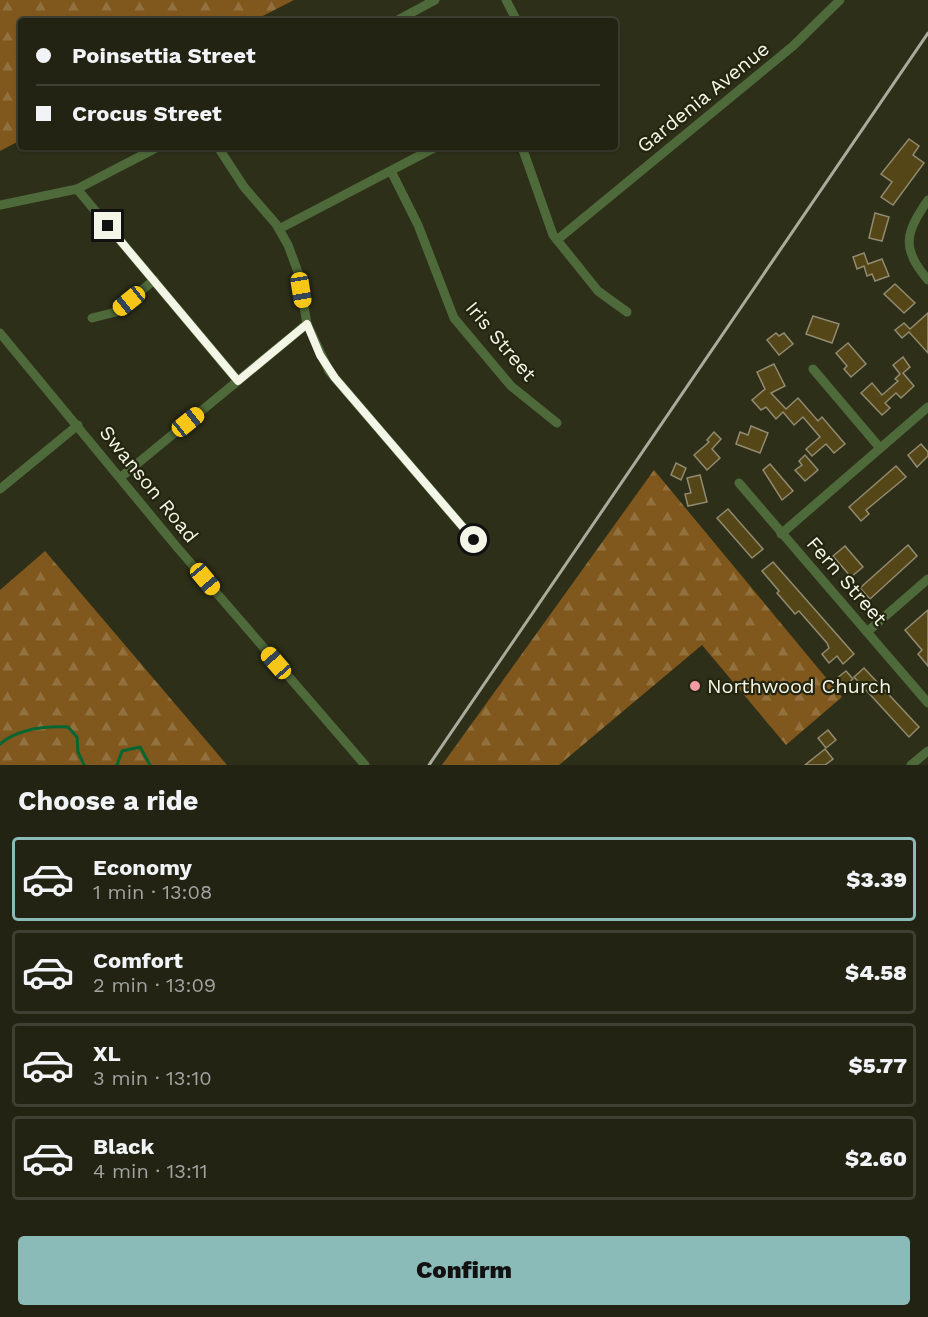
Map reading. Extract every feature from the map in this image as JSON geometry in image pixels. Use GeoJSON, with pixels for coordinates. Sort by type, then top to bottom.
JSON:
{"type":"FeatureCollection","features":[{"type":"Feature","properties":{"kind":"street"},"geometry":{"type":"LineString","coordinates":[[402,18],[435,0]]}},
{"type":"Feature","properties":{"kind":"street"},"geometry":{"type":"LineString","coordinates":[[506,0],[515,18]]}},
{"type":"Feature","properties":{"kind":"street","name":"Gardenia Avenue"},"geometry":{"type":"LineString","coordinates":[[557,240],[793,46],[838,1]]}},
{"type":"Feature","properties":{"kind":"street"},"geometry":{"type":"LineString","coordinates":[[0,205],[77,189],[153,150]]}},
{"type":"Feature","properties":{"kind":"street"},"geometry":{"type":"LineString","coordinates":[[220,150],[237,177],[279,229],[298,272],[307,324],[320,355],[335,378],[474,540]]}},
{"type":"Feature","properties":{"kind":"street"},"geometry":{"type":"LineString","coordinates":[[279,229],[430,150]]}},
{"type":"Feature","properties":{"kind":"street"},"geometry":{"type":"LineString","coordinates":[[523,150],[544,216],[557,240],[598,291],[627,312]]}},
{"type":"Feature","properties":{"kind":"street","name":"Iris Street"},"geometry":{"type":"LineString","coordinates":[[391,171],[418,225],[454,318],[511,386],[557,423]]}},
{"type":"Feature","properties":{"kind":"street"},"geometry":{"type":"LineString","coordinates":[[77,189],[238,381]]}},
{"type":"Feature","properties":{"kind":"street"},"geometry":{"type":"LineString","coordinates":[[928,200],[910,227],[908,240],[916,265],[928,280]]}},
{"type":"Feature","properties":{"kind":"street"},"geometry":{"type":"LineString","coordinates":[[92,318],[112,314],[154,280]]}},
{"type":"Feature","properties":{"kind":"street"},"geometry":{"type":"LineString","coordinates":[[121,477],[307,324]]}},
{"type":"Feature","properties":{"kind":"street","name":"Swanson Road"},"geometry":{"type":"LineString","coordinates":[[0,333],[176,546],[365,765]]}},
{"type":"Feature","properties":{"kind":"street"},"geometry":{"type":"LineString","coordinates":[[813,369],[880,448]]}},
{"type":"Feature","properties":{"kind":"street"},"geometry":{"type":"LineString","coordinates":[[781,534],[928,407]]}},
{"type":"Feature","properties":{"kind":"street"},"geometry":{"type":"LineString","coordinates":[[0,489],[78,425]]}},
{"type":"Feature","properties":{"kind":"street","name":"Fern Street"},"geometry":{"type":"LineString","coordinates":[[739,483],[928,703]]}},
{"type":"Feature","properties":{"kind":"street"},"geometry":{"type":"LineString","coordinates":[[867,632],[928,579]]}},
{"type":"Feature","properties":{"kind":"street"},"geometry":{"type":"LineString","coordinates":[[911,765],[928,751]]}},
{"type":"Feature","properties":{"kind":"green space"},"geometry":{"type":"Polygon","coordinates":[[[0,0],[294,0],[259,18],[18,18],[18,142],[0,151],[0,0]]]}},
{"type":"Feature","properties":{"kind":"green space"},"geometry":{"type":"Polygon","coordinates":[[[654,470],[842,697],[786,745],[702,645],[559,765],[442,765],[654,470]]]}},
{"type":"Feature","properties":{"kind":"green space"},"geometry":{"type":"Polygon","coordinates":[[[45,551],[227,765],[0,765],[0,590],[45,551]]]}},
{"type":"Feature","properties":{"kind":"building"},"geometry":{"type":"Polygon","coordinates":[[[909,139],[919,146],[913,155],[924,163],[893,205],[881,197],[892,182],[881,174],[909,139]]]}},
{"type":"Feature","properties":{"kind":"building"},"geometry":{"type":"Polygon","coordinates":[[[875,213],[889,217],[882,241],[869,238],[875,213]]]}},
{"type":"Feature","properties":{"kind":"building"},"geometry":{"type":"Polygon","coordinates":[[[864,253],[868,264],[882,259],[889,276],[875,281],[872,274],[867,276],[864,266],[857,269],[853,257],[864,253]]]}},
{"type":"Feature","properties":{"kind":"building"},"geometry":{"type":"Polygon","coordinates":[[[895,284],[915,303],[904,313],[884,294],[895,284]]]}},
{"type":"Feature","properties":{"kind":"building"},"geometry":{"type":"Polygon","coordinates":[[[928,313],[928,353],[909,332],[902,338],[895,330],[904,323],[910,329],[928,313]]]}},
{"type":"Feature","properties":{"kind":"building"},"geometry":{"type":"Polygon","coordinates":[[[813,316],[839,324],[832,343],[806,334],[813,316]]]}},
{"type":"Feature","properties":{"kind":"building"},"geometry":{"type":"Polygon","coordinates":[[[776,333],[779,336],[784,333],[793,344],[779,355],[767,340],[776,333]]]}},
{"type":"Feature","properties":{"kind":"building"},"geometry":{"type":"Polygon","coordinates":[[[848,343],[866,364],[851,377],[844,369],[847,366],[836,353],[848,343]]]}},
{"type":"Feature","properties":{"kind":"building"},"geometry":{"type":"Polygon","coordinates":[[[903,357],[910,367],[903,373],[914,386],[901,398],[896,393],[885,403],[890,408],[882,415],[861,393],[872,383],[882,395],[898,381],[895,379],[900,374],[893,365],[903,357]]]}},
{"type":"Feature","properties":{"kind":"building"},"geometry":{"type":"Polygon","coordinates":[[[774,364],[785,386],[771,393],[786,409],[798,398],[818,421],[822,417],[845,444],[834,453],[826,444],[812,456],[806,449],[820,437],[803,417],[794,425],[783,412],[776,419],[766,407],[761,410],[752,400],[765,389],[757,372],[774,364]]]}},
{"type":"Feature","properties":{"kind":"building"},"geometry":{"type":"Polygon","coordinates":[[[751,426],[768,433],[760,453],[736,444],[740,432],[748,435],[751,426]]]}},
{"type":"Feature","properties":{"kind":"building"},"geometry":{"type":"Polygon","coordinates":[[[714,432],[721,439],[712,449],[720,458],[707,470],[694,455],[709,442],[707,440],[714,432]]]}},
{"type":"Feature","properties":{"kind":"building"},"geometry":{"type":"Polygon","coordinates":[[[921,444],[928,452],[928,456],[917,467],[908,455],[921,444]]]}},
{"type":"Feature","properties":{"kind":"building"},"geometry":{"type":"Polygon","coordinates":[[[805,455],[818,470],[805,481],[795,470],[802,465],[799,461],[805,455]]]}},
{"type":"Feature","properties":{"kind":"building"},"geometry":{"type":"Polygon","coordinates":[[[676,463],[686,468],[681,480],[671,475],[676,463]]]}},
{"type":"Feature","properties":{"kind":"building"},"geometry":{"type":"Polygon","coordinates":[[[770,464],[793,491],[782,500],[763,470],[770,464]]]}},
{"type":"Feature","properties":{"kind":"building"},"geometry":{"type":"Polygon","coordinates":[[[896,466],[906,477],[866,510],[869,514],[861,521],[849,507],[896,466]]]}},
{"type":"Feature","properties":{"kind":"building"},"geometry":{"type":"Polygon","coordinates":[[[700,475],[707,502],[688,506],[685,494],[691,493],[687,478],[700,475]]]}},
{"type":"Feature","properties":{"kind":"building"},"geometry":{"type":"Polygon","coordinates":[[[728,509],[763,549],[752,558],[717,518],[728,509]]]}},
{"type":"Feature","properties":{"kind":"building"},"geometry":{"type":"Polygon","coordinates":[[[908,545],[917,556],[870,599],[860,588],[908,545]]]}},
{"type":"Feature","properties":{"kind":"building"},"geometry":{"type":"Polygon","coordinates":[[[845,546],[863,567],[851,577],[833,556],[845,546]]]}},
{"type":"Feature","properties":{"kind":"building"},"geometry":{"type":"Polygon","coordinates":[[[773,562],[854,654],[843,664],[837,656],[829,663],[822,654],[829,648],[827,643],[799,611],[795,614],[777,593],[779,591],[762,571],[773,562]]]}},
{"type":"Feature","properties":{"kind":"building"},"geometry":{"type":"Polygon","coordinates":[[[928,610],[928,666],[918,654],[922,650],[905,630],[928,610]]]}},
{"type":"Feature","properties":{"kind":"building"},"geometry":{"type":"Polygon","coordinates":[[[864,668],[919,727],[909,737],[854,677],[864,668]]]}},
{"type":"Feature","properties":{"kind":"building"},"geometry":{"type":"Polygon","coordinates":[[[846,671],[853,679],[844,686],[837,678],[846,671]]]}},
{"type":"Feature","properties":{"kind":"building"},"geometry":{"type":"Polygon","coordinates":[[[828,730],[836,740],[826,748],[818,738],[828,730]]]}},
{"type":"Feature","properties":{"kind":"building"},"geometry":{"type":"Polygon","coordinates":[[[825,749],[833,759],[825,765],[805,765],[825,749]]]}},
{"type":"Feature","properties":{"kind":"waterway"},"geometry":{"type":"LineString","coordinates":[[0,744],[23,732],[50,727],[68,727],[77,737],[78,752],[84,765]]}},
{"type":"Feature","properties":{"kind":"waterway"},"geometry":{"type":"LineString","coordinates":[[117,765],[122,751],[140,747],[150,765]]}},
{"type":"Feature","properties":{"kind":"railway"},"geometry":{"type":"LineString","coordinates":[[429,765],[928,33]]}},
{"type":"Feature","properties":{"kind":"place","name":"Northwood Church"},"geometry":{"type":"Point","coordinates":[695,686]}},
{"type":"Feature","properties":{"kind":"route"},"geometry":{"type":"LineString","coordinates":[[108,226],[238,381],[307,324],[314,344],[329,371],[474,540]]}}]}
